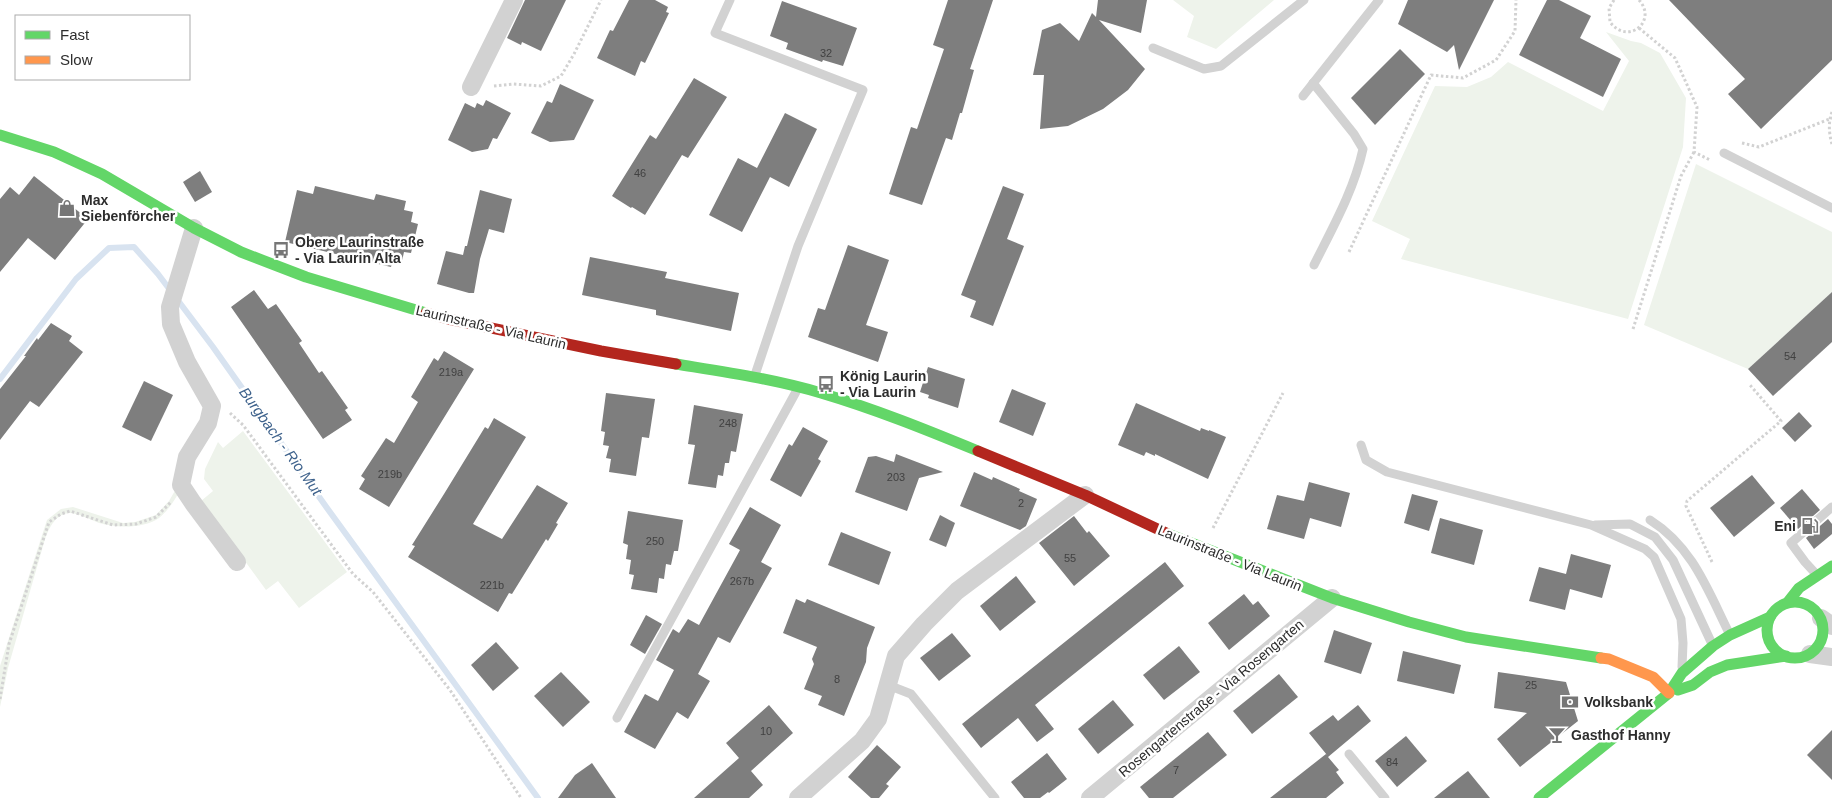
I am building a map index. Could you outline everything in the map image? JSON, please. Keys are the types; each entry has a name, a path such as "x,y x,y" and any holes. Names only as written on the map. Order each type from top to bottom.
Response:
{"street":[{"path":"470,87 514,0"},
{"name":"Laurinstraße - Via Laurin","path":"0,135 54,152 102,174 194,228 273,266 448,319 601,351 755,377 799,387 904,421 1085,495 1203,548 1332,598 1409,622 1466,637 1610,660 1653,677 1670,693"},
{"path":"194,228 170,307 171,324 187,362 212,406 208,422 187,458 182,485 193,503 237,562"},
{"path":"798,798 862,741 878,719 896,656 957,591 1085,495"},
{"path":"1788,602 1799,588 1832,566"},
{"path":"1810,654 1818,647 1822,638 1822,617 1812,593 1819,576"},
{"name":"Rosengartenstraße - Via Rosengarten","path":"1090,798 1332,598"},
{"path":"1822,617 1801,602 1788,602 1777,607 1770,617 1766,633 1768,640 1779,653 1786,656 1794,658 1810,654 1832,657"},
{"path":"1670,693 1682,673 1713,646 1730,635 1770,617"},
{"path":"1539,798 1670,693 1693,685 1710,672 1727,666 1786,656"}],"lane":[{"path":"730,0 715,33 863,90 798,246 755,377"},
{"path":"1153,48 1204,69 1221,66 1304,0"},
{"path":"1303,96 1379,0"},
{"path":"1313,83 1354,134 1363,149 1352,187 1314,264"},
{"path":"1724,153 1832,208"},
{"path":"617,718 799,387"},
{"path":"1361,445 1366,460 1387,472 1591,525 1645,549 1654,557 1681,619 1683,643 1682,673"},
{"path":"1819,576 1805,562 1791,543 1832,507"},
{"path":"1650,520 1678,542 1691,559 1730,635"},
{"path":"1591,525 1630,524 1655,538 1673,560 1713,646"},
{"path":"888,685 910,694 995,798"},
{"path":"1349,754 1385,798"}],"path":[{"path":"470,87 513,84 541,86 562,76 601,0"},
{"path":"1349,252 1431,75 1462,78 1496,60 1515,31 1516,0"},
{"path":"1614,0 1609,8 1610,22 1620,31 1627,32 1634,31 1644,22 1646,15 1641,0"},
{"path":"1832,112 1830,137 1832,144"},
{"path":"1734,142 1759,147 1831,119"},
{"path":"1633,329 1681,176 1694,152"},
{"path":"1715,568 1686,506 1687,501 1781,421 1750,385"},
{"path":"1203,548 1284,393"},
{"path":"212,406 223,406 243,425 353,574 373,592 450,690 521,798"},
{"path":"0,699 9,644 49,522 61,514 70,512 114,525 136,524 156,517 171,502 182,485"}],"shaded area":[{"path":"1173,0 1274,0 1216,49 1187,37 1194,16"},
{"path":"1606,32 1641,43 1660,53 1686,98 1683,147 1628,319 1401,259 1410,239 1372,221 1435,86 1467,87 1491,77 1508,62 1603,111 1629,61"},
{"path":"1696,164 1832,232 1832,292 1748,369 1644,325"},
{"path":"243,431 347,572 299,608 278,581 266,590 201,501 213,491 204,479 205,469 218,442 223,448"},
{"path":"176,489 180,491 159,518 153,522 138,526 114,526 70,513 57,518 45,539 8,668 0,707 0,666 47,520 61,509 73,507 123,523 135,522 156,515 169,501"}],"building":[{"path":"525,0 566,0 541,51 522,42 521,45 507,38"},
{"path":"629,0 655,0 668,7 666,12 669,13 645,63 641,61 635,76 597,58 610,30 613,31"},
{"path":"948,0 993,0 970,69 974,70 962,113 960,113 952,140 946,138 922,205 889,194 911,127 917,129 944,49 933,45"},
{"path":"1098,0 1147,0 1141,33 1099,20 1145,69 1128,90 1103,109 1068,126 1040,129 1044,75 1033,75 1042,30 1060,23 1079,41 1092,13 1096,17"},
{"path":"1408,0 1494,0 1459,70 1454,45 1447,52 1398,24"},
{"path":"1547,0 1559,0 1591,16 1580,38 1621,59 1603,97 1519,55"},
{"path":"1669,0 1832,0 1832,60 1761,129 1728,94 1745,79"},
{"path":"782,1 857,28 843,66 823,60 822,62 786,49 788,43 770,36"},
{"path":"1400,49 1425,74 1375,125 1351,98"},
{"path":"694,78 727,97 688,158 682,155 645,215 612,196 650,135 656,139"},
{"path":"560,84 594,100 574,140 550,142 531,133 547,101 552,103"},
{"path":"486,100 511,113 497,139 493,138 488,149 472,152 448,140 465,103 475,108 477,103 483,106"},
{"path":"785,113 817,129 789,187 770,177 742,232 709,215 738,158 757,168"},
{"path":"200,171 212,192 195,202 183,182"},
{"path":"34,176 88,219 55,260 28,238 0,272 0,199 10,187 19,195"},
{"path":"315,186 374,200 376,194 406,201 404,210 413,212 411,222 418,224 411,253 404,252 402,261 393,259 391,267 285,242 297,190 313,194"},
{"path":"1003,186 1024,194 1007,239 1024,246 993,326 970,317 976,301 961,295"},
{"path":"480,190 512,199 504,233 489,229 480,259 474,293 469,293 437,284 446,251 463,255 465,246 467,246"},
{"path":"848,245 889,260 866,325 888,332 878,362 808,337 818,308 825,310"},
{"path":"590,257 667,272 665,278 739,293 731,331 656,315 656,310 582,295"},
{"path":"254,290 268,309 276,304 302,341 299,343 319,373 322,371 348,408 345,410 352,420 323,439 231,307"},
{"path":"1832,292 1832,342 1773,396 1748,369"},
{"path":"51,323 72,336 69,341 83,352 39,407 30,401 0,440 0,389 26,356 24,356 37,338 38,340"},
{"path":"444,351 474,369 389,507 359,489 365,479 361,476 386,438 394,443 418,402 411,397 434,358 438,361"},
{"path":"928,367 965,379 958,408 928,398 929,395 920,392"},
{"path":"144,381 173,395 151,441 122,427"},
{"path":"1012,389 1046,403 1033,436 999,422"},
{"path":"606,393 655,399 649,438 642,437 636,476 609,472 611,459 606,458 609,446 603,445 605,432 601,431"},
{"path":"1136,403 1200,431 1201,428 1226,437 1208,479 1155,454 1155,456 1146,452 1144,456 1118,445"},
{"path":"694,405 743,414 736,452 731,451 729,463 725,463 723,476 718,475 716,488 688,484 695,445 688,444"},
{"path":"1799,412 1812,426 1795,442 1782,428"},
{"path":"494,418 526,437 473,524 502,539 537,485 568,503 548,541 546,539 512,594 509,593 498,612 408,557 415,546 412,545 485,427 488,429"},
{"path":"803,427 828,441 818,459 821,461 801,497 770,480 789,444 792,446"},
{"path":"896,454 943,472 919,478 907,511 855,492 868,457 876,456 894,462"},
{"path":"974,472 992,480 993,477 1037,499 1026,526 1020,530 960,506"},
{"path":"1752,475 1775,503 1734,537 1710,508"},
{"path":"1309,482 1350,493 1341,527 1310,518 1304,539 1267,529 1277,495 1304,501"},
{"path":"1802,489 1820,510 1798,529 1780,508"},
{"path":"1412,494 1438,501 1429,531 1404,523"},
{"path":"750,507 781,525 761,562 772,568 730,643 718,637 698,674 710,681 688,719 677,712 655,749 624,732 645,694 658,701 674,670 656,660 673,629 679,633 688,619 699,625 740,550 729,544"},
{"path":"628,511 683,520 678,551 674,551 671,565 666,564 664,579 659,578 657,593 631,589 634,575 629,574 631,560 626,559 628,545 623,543"},
{"path":"940,515 955,523 946,547 929,540"},
{"path":"1074,516 1087,533 1089,531 1110,556 1074,586 1039,543"},
{"path":"1440,518 1483,530 1474,565 1431,553"},
{"path":"1828,519 1832,524 1832,534 1814,549 1806,538"},
{"path":"841,532 891,552 879,585 828,565"},
{"path":"1571,554 1611,565 1602,598 1570,589 1565,610 1529,601 1539,567 1566,574"},
{"path":"1165,562 1184,586 1035,705 1054,729 1037,742 1018,718 981,748 962,724"},
{"path":"1016,576 1036,602 1000,631 980,606"},
{"path":"1244,594 1253,605 1258,601 1270,616 1229,650 1208,623"},
{"path":"796,599 805,603 807,599 875,627 867,648 866,662 844,716 818,705 822,696 804,689 814,664 812,659 817,647 783,633"},
{"path":"646,615 662,624 645,654 630,645"},
{"path":"1334,630 1372,643 1361,674 1324,662"},
{"path":"952,633 971,656 939,681 920,658"},
{"path":"496,642 519,668 493,691 471,665"},
{"path":"1179,646 1200,672 1164,700 1143,675"},
{"path":"1403,651 1461,665 1454,694 1397,681"},
{"path":"561,672 590,702 563,727 534,696"},
{"path":"1498,672 1566,682 1578,721 1520,767 1497,739 1527,713 1494,708"},
{"path":"1279,674 1298,697 1252,734 1233,711"},
{"path":"1113,700 1134,725 1098,754 1078,729"},
{"path":"769,705 793,733 751,771 763,785 749,798 694,798 739,758 726,743"},
{"path":"1358,705 1371,721 1328,757 1339,770 1336,772 1344,783 1326,798 1270,798 1327,755 1309,733 1333,715 1338,721"},
{"path":"1832,730 1832,780 1807,755"},
{"path":"1208,732 1227,755 1173,798 1149,798 1140,787"},
{"path":"1406,736 1427,761 1397,787 1375,761"},
{"path":"877,745 901,767 886,784 889,786 879,798 871,798 848,777"},
{"path":"1047,753 1067,779 1040,798 1024,798 1011,782"},
{"path":"592,763 616,798 558,798 575,775"},
{"path":"1468,771 1490,798 1434,798 1459,778"}],"waterway":[{"name":"Burgbach - Rio Mut","path":"0,379 76,279 109,248 134,247 158,274 213,347 327,508 538,798"}],"traffic: fast":[{"path":"0,135 54,152 102,174 194,228 241,252 306,277 426,313"},
{"path":"676,364 767,380 821,393 881,413 978,451"},
{"path":"1166,533 1332,598 1409,622 1466,637 1601,658"},
{"path":"1788,602 1799,588 1832,566"},
{"path":"1790,602 1800,602 1815,610 1821,619 1823,630 1821,641 1815,650 1800,658 1790,658 1779,653 1772,646 1767,635 1767,625 1772,614 1779,607 1790,602"},
{"path":"1539,798 1669,693 1682,673 1713,646 1730,635 1770,617"},
{"path":"1678,690 1693,685 1710,672 1727,665 1786,656"}],"traffic: slow":[{"path":"1601,658 1609,659 1653,677 1669,693"}],"traffic: jam":[{"path":"426,313 601,351 676,364"},
{"path":"978,451 1085,495 1166,533"}],"place":[{"name":"Max Siebenförcher","path":"67,208"},
{"name":"Obere Laurinstraße - Via Laurin Alta","path":"281,250"},
{"name":"König Laurin - Via Laurin","path":"826,384"},
{"name":"Eni","path":"1810,526"},
{"name":"Volksbank","path":"1570,702"},
{"name":"Gasthof Hanny","path":"1557,735"}]}
